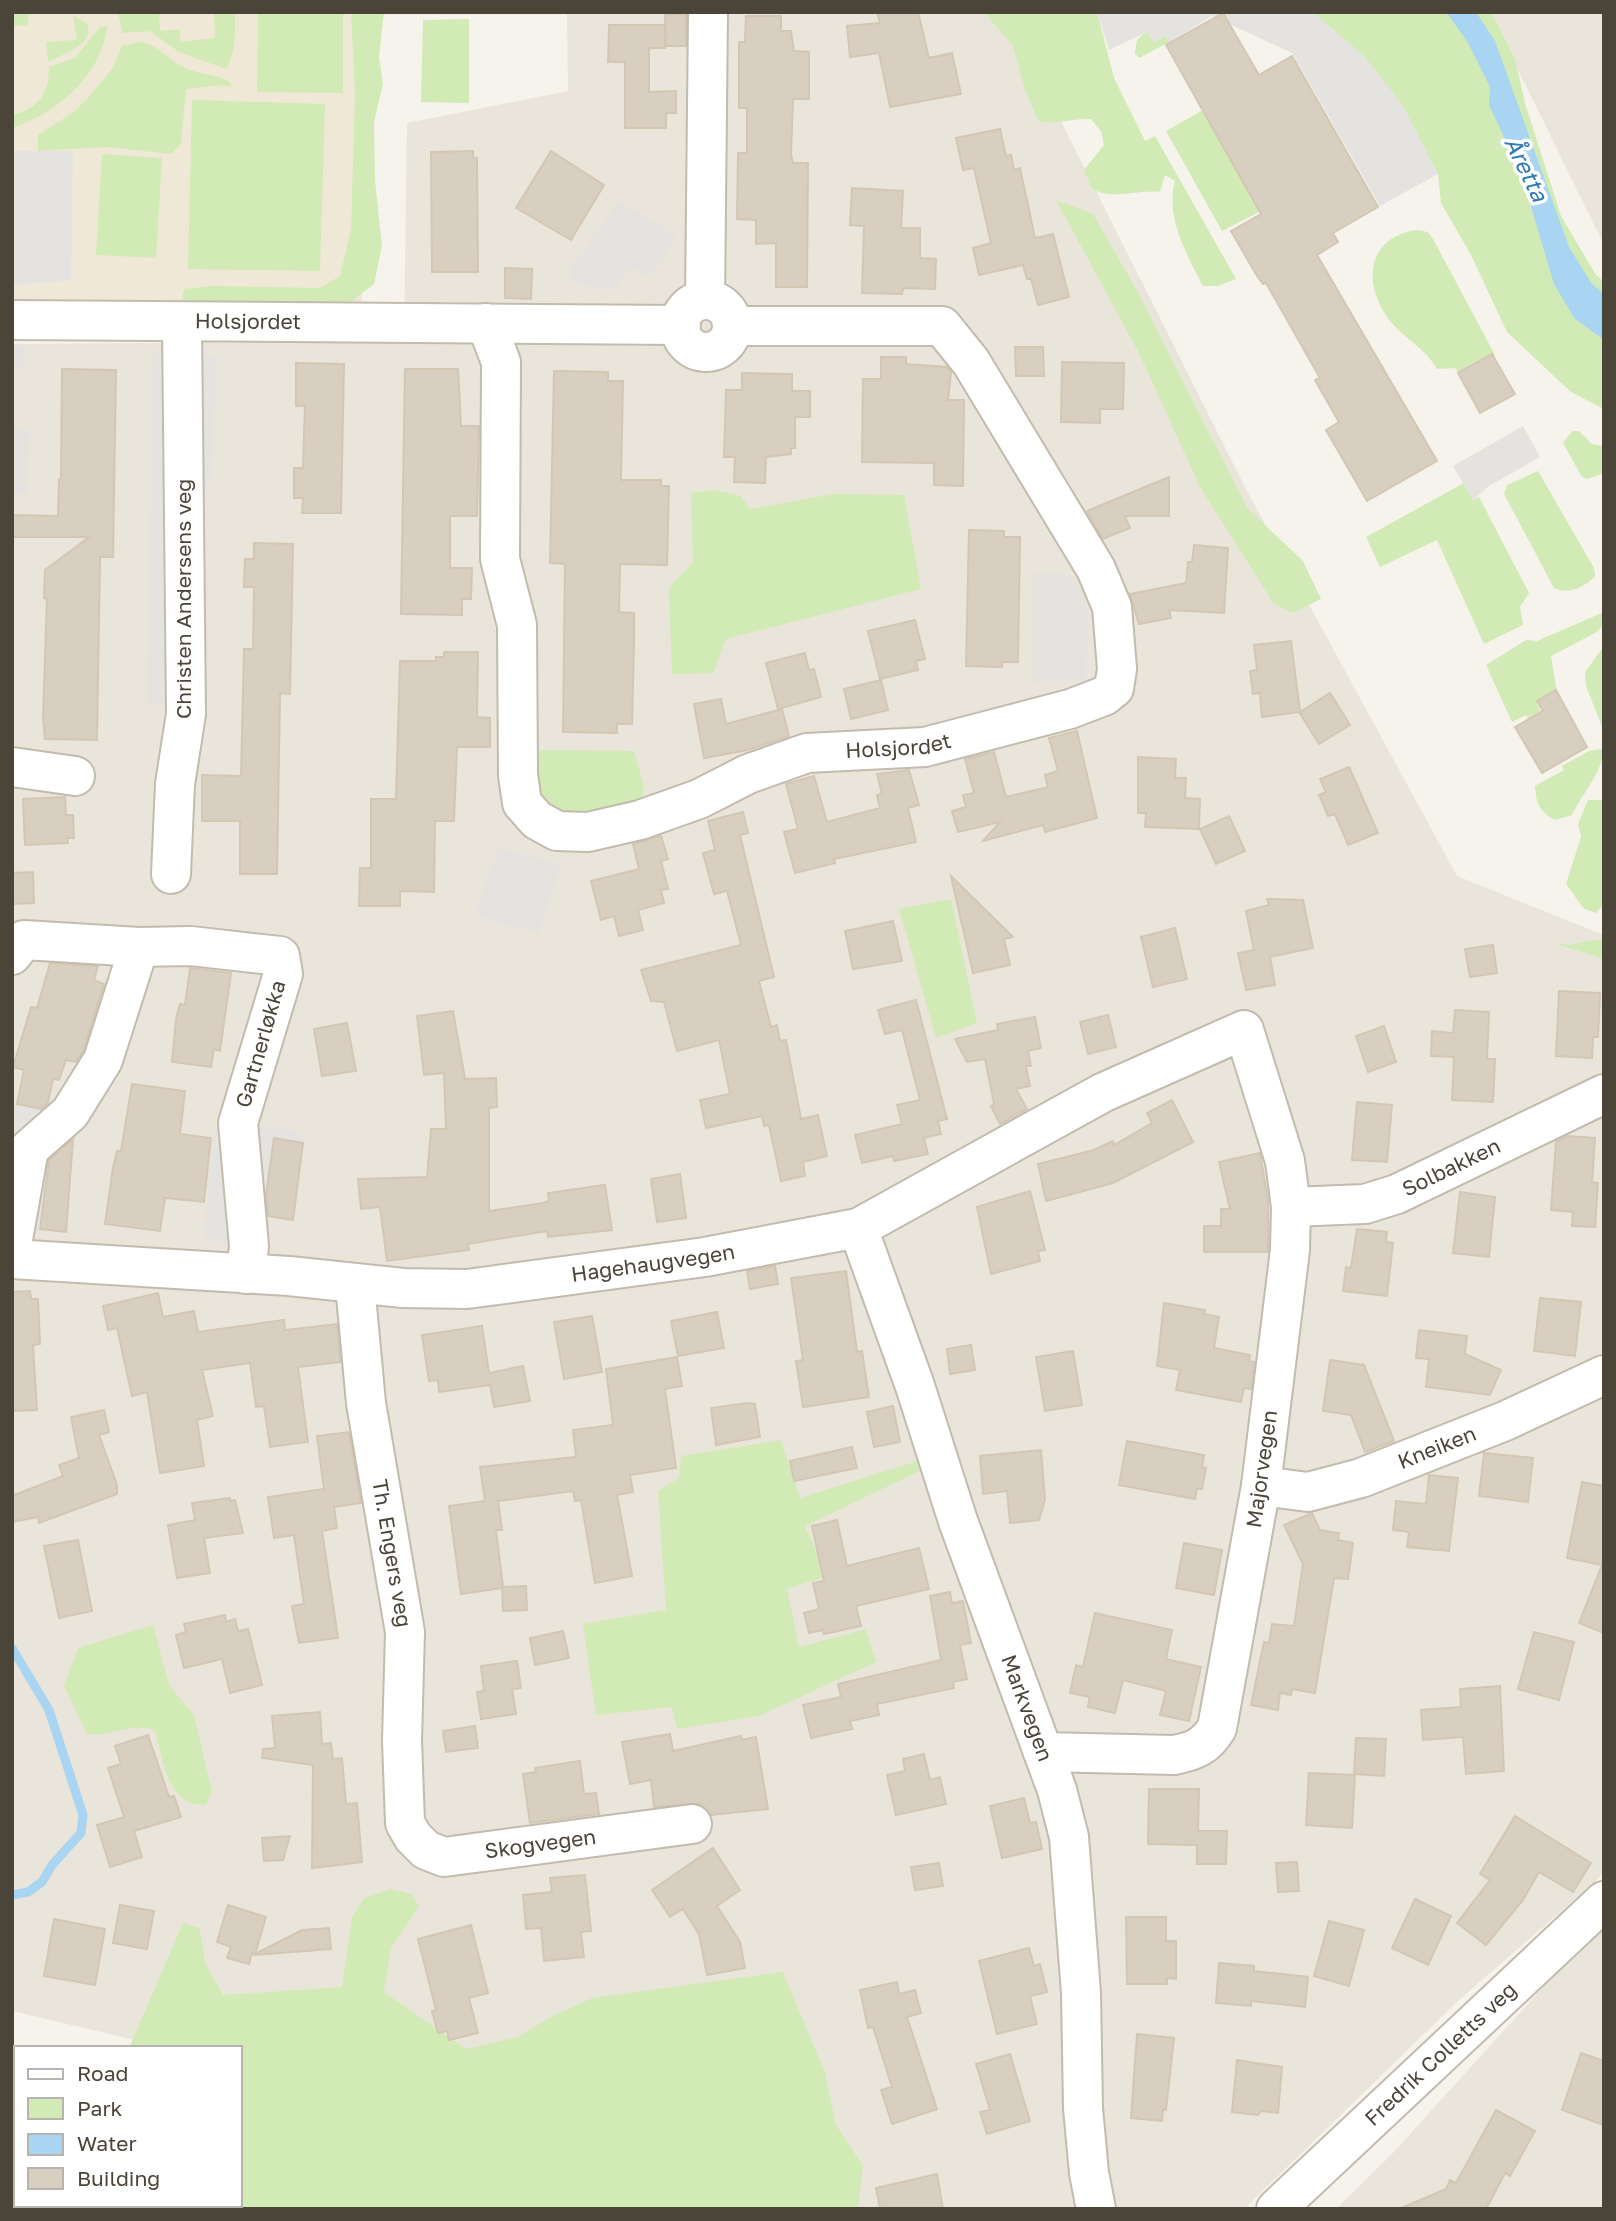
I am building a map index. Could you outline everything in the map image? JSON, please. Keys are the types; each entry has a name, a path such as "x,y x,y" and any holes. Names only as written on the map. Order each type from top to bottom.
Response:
{"street":[{"path":"706,317 708,12"},
{"name":"Holsjordet","path":"12,320 182,323 486,323 527,324 706,317 942,326 971,362 1096,569 1112,607 1116,650 1114,688 1089,703 1070,709 925,747 807,753 748,774 699,799 640,820 587,832 556,831 537,820 522,803 518,775 517,625 500,547 501,362 486,323"},
{"name":"Christen Andersens veg","path":"171,874 175,784 186,714 182,323"},
{"path":"501,362 527,324"},
{"path":"12,766 75,776"},
{"name":"Gartnerløkka","path":"12,955 24,940 139,947 191,946 280,956 283,974 276,1002 238,1123 249,1247 246,1273"},
{"path":"12,1245 20,1135 70,1113 103,1060 139,947"},
{"name":"Hagehaugvegen","path":"12,1259 246,1273 355,1285 467,1289 705,1257 858,1228 1102,1093 1244,1030"},
{"name":"Majorvegen","path":"1043,1752 1174,1755 1194,1751 1208,1742 1217,1728 1261,1486 1287,1275 1291,1207 1285,1161 1244,1030"},
{"name":"Solbakken","path":"1291,1207 1365,1204 1397,1195 1503,1146 1604,1094"},
{"name":"Markvegen","path":"858,1228 915,1386 958,1521 1043,1752 1069,1837 1081,1993 1083,2108 1089,2174 1096,2209"},
{"name":"Th. Engers veg","path":"355,1285 366,1403 405,1632 402,1740 405,1823"},
{"name":"Kneiken","path":"1261,1486 1308,1492 1361,1478 1505,1421 1604,1375"},
{"name":"Skogvegen","path":"405,1823 413,1837 426,1850 444,1857 692,1824"},
{"name":"Fredrik Colletts veg","path":"1276,2209 1604,1901"}],"shaded area":[{"path":"12,12 360,12 362,312 12,306"},
{"path":"567,12 1006,12 1247,491 1457,876 1604,935 1604,1870 1596,1881 1459,2000 1244,2209 821,2209 320,2017 161,2046 12,2011 12,344 404,341 407,123 568,91"},
{"path":"1097,12 1312,12 1366,58 1403,106 1438,174 1380,206 1292,53 1212,16 1169,42 1166,36 1154,43 1147,32 1109,50"},
{"path":"1486,12 1604,12 1604,245 1503,39"},
{"path":"12,151 73,151 71,280 12,285"},
{"path":"619,201 676,236 651,279 631,266 615,289 578,284 568,273"},
{"path":"12,346 25,346 24,369 12,368"},
{"path":"153,350 217,357 211,478 198,518 196,703 147,703"},
{"path":"1523,426 1540,457 1489,486 1473,500 1453,466"},
{"path":"12,430 29,430 27,494 12,494"},
{"path":"1033,573 1063,573 1081,590 1089,616 1085,681 1055,678 1033,684"},
{"path":"499,848 561,864 538,934 474,915"},
{"path":"12,1104 80,1117 69,1189 44,1187 40,1229 33,1236 12,1234"},
{"path":"220,1121 289,1129 297,1132 304,1141 301,1172 271,1168 263,1219 234,1242 203,1237 213,1138"},
{"path":"1604,1920 1604,2209 1336,2209 1391,2155"}],"green space":[{"path":"12,12 29,12 27,25 12,26"},
{"path":"118,12 159,12 160,31 179,29 181,42 215,38 214,12 235,12 232,56 226,69 179,52 150,31 122,33"},
{"path":"258,12 343,12 343,93 257,92"},
{"path":"351,12 384,12 379,57 383,84 374,122 375,180 382,246 374,284 351,302 181,306 184,289 213,286 320,288 340,276 351,230 355,95"},
{"path":"984,12 1097,12 1114,78 1145,141 1155,136 1236,279 1218,286 1203,286 1184,248 1175,221 1175,181 1165,175 1160,192 1109,194 1092,189 1084,170 1104,145 1101,131 1091,119 1038,121 1024,87 1013,46"},
{"path":"1312,12 1491,12 1515,59 1525,103 1561,216 1596,275 1604,282 1604,409 1571,392 1507,332 1471,255 1441,203 1438,174 1366,58"},
{"path":"73,15 87,24 86,38 82,44 48,62 46,42 77,40"},
{"path":"469,19 469,103 421,102 423,20"},
{"path":"107,26 96,61 74,90 45,113 12,128 12,115 36,104 41,98 47,85 49,67 75,58 99,28"},
{"path":"1147,31 1166,36 1169,42 1139,58 1135,53 1137,40"},
{"path":"140,42 152,46 189,70 225,80 231,83 231,87 222,85 186,89 181,144 171,154 107,147 38,151 38,135 74,112 87,99 112,69 122,46"},
{"path":"192,100 325,104 320,271 188,269"},
{"path":"1203,110 1261,211 1222,231 1166,131"},
{"path":"102,154 162,158 156,258 96,255"},
{"path":"1056,200 1093,214 1140,296 1247,508 1303,561 1321,599 1293,613 1274,604 1200,487 1140,355"},
{"path":"1416,230 1428,232 1433,239 1495,355 1459,373 1455,368 1437,369 1427,355 1391,322 1376,294 1373,279 1378,253 1386,243 1399,235"},
{"path":"1572,431 1579,431 1592,444 1604,446 1604,473 1587,479 1582,477 1563,443"},
{"path":"1538,471 1594,568 1595,576 1576,589 1565,591 1554,588 1504,494 1507,485"},
{"path":"1464,483 1473,500 1479,497 1529,593 1520,607 1523,625 1484,644 1437,540 1380,567 1366,537"},
{"path":"714,490 741,496 750,509 834,494 904,495 921,589 726,639 713,673 672,674 669,588 693,562 691,493"},
{"path":"1604,612 1604,624 1597,632 1551,656 1557,693 1537,704 1543,715 1530,722 1526,715 1512,722 1486,665 1526,640 1537,641"},
{"path":"1604,646 1604,732 1586,686 1585,672"},
{"path":"1604,745 1597,773 1572,815 1555,820 1546,814 1536,798 1535,786 1564,770 1562,766 1589,751 1602,749"},
{"path":"528,750 634,751 643,783 643,799 602,812 572,814 559,811 548,804 539,792"},
{"path":"1588,800 1604,800 1604,904 1596,913 1584,909 1566,884 1581,837 1578,824"},
{"path":"951,899 977,1023 936,1038 899,909"},
{"path":"1604,940 1604,959 1553,943 1570,945"},
{"path":"781,1440 800,1498 927,1458 930,1466 805,1526 827,1576 787,1589 799,1647 866,1629 876,1662 759,1716 677,1729 672,1707 596,1715 583,1624 666,1610 658,1491 679,1478 681,1456"},
{"path":"153,1625 169,1685 194,1715 212,1792 206,1805 182,1798 175,1789 165,1768 155,1731 130,1728 87,1734 64,1686 78,1648"},
{"path":"391,1889 411,1894 419,1906 391,1948 384,1992 466,2049 518,2037 551,2017 592,1998 783,1972 825,2073 836,2125 863,2166 858,2209 14,2209 12,2063 14,2060 14,2207 242,2207 242,2046 130,2046 183,1923 199,1928 206,1965 223,1995 342,1987 352,1917 364,1898"}],"water":[{"name":"Åretta","path":"1446,12 1476,12 1495,41 1569,247 1592,284 1604,294 1604,340 1574,318 1554,284 1521,173 1489,105 1490,87 1467,41"}],"building":[{"path":"877,12 918,12 929,58 952,53 961,94 890,107 879,53 850,57 847,26 880,23"},
{"path":"1223,13 1259,75 1292,56 1378,207 1333,233 1338,242 1317,255 1437,461 1367,501 1326,430 1339,422 1315,380 1320,378 1266,283 1263,284 1257,276 1231,231 1261,214 1166,45"},
{"path":"665,14 686,14 686,46 666,46"},
{"path":"746,16 781,16 781,31 791,31 794,51 809,52 809,99 793,99 791,154 793,163 808,163 807,287 776,287 776,243 756,244 756,220 737,219 738,153 747,153 747,108 739,108 739,42 745,42"},
{"path":"609,25 665,25 665,48 649,48 649,92 676,91 676,113 666,113 666,128 625,128 625,62 608,62"},
{"path":"1000,129 1006,156 1011,155 1014,170 1020,168 1035,238 1053,234 1069,297 1038,305 1031,279 1027,279 1023,265 979,275 973,248 991,243 974,168 963,170 956,138"},
{"path":"473,151 473,158 477,158 478,272 432,272 431,152"},
{"path":"551,151 604,185 571,240 516,208"},
{"path":"852,188 903,191 901,228 920,228 920,258 936,259 935,289 903,288 902,294 862,293 864,226 850,225"},
{"path":"505,268 532,269 531,299 505,298"},
{"path":"1015,347 1043,347 1044,376 1016,376"},
{"path":"1492,354 1515,394 1480,413 1458,373"},
{"path":"881,357 906,357 906,364 947,367 951,372 948,400 964,400 963,486 934,485 934,463 862,462 863,379 881,379"},
{"path":"1062,362 1124,363 1123,409 1100,409 1100,423 1061,422"},
{"path":"296,363 344,364 341,513 302,513 303,498 294,498 294,468 303,468 305,406 296,406"},
{"path":"62,369 116,370 113,557 100,557 97,740 45,739 43,718 47,599 44,598 45,570 89,537 12,537 12,515 58,516"},
{"path":"405,369 458,369 461,426 479,426 477,516 450,516 450,568 472,568 471,599 462,599 462,615 401,614"},
{"path":"554,371 608,372 608,381 623,381 621,480 661,480 661,486 669,486 667,565 620,564 619,612 634,613 634,644 632,724 617,724 617,733 563,732 565,564 550,563"},
{"path":"742,373 792,374 792,391 810,391 810,417 795,417 795,448 791,448 791,454 766,457 765,483 734,482 735,457 724,457 726,390 742,390"},
{"path":"1169,477 1169,516 1125,516 1130,528 1103,539 1087,511"},
{"path":"969,530 1004,531 1004,537 1020,537 1018,662 1002,662 1002,667 966,666"},
{"path":"254,543 293,544 290,694 280,693 277,874 240,874 240,821 202,821 202,775 241,776 244,649 253,649 254,587 244,587 245,559 254,559"},
{"path":"1194,545 1228,548 1224,613 1169,610 1171,618 1139,624 1130,594 1186,583 1188,562 1192,562"},
{"path":"915,620 925,659 916,661 918,670 880,679 868,631"},
{"path":"1291,641 1300,712 1330,693 1350,725 1319,744 1299,712 1262,717 1260,693 1253,694 1250,671 1257,670 1254,645"},
{"path":"444,652 478,652 477,717 490,718 490,747 457,747 454,821 435,821 434,892 400,891 400,906 359,906 360,868 371,868 371,799 396,799 400,661 436,661 436,657 444,657"},
{"path":"805,653 809,670 814,669 821,697 778,709 766,663"},
{"path":"881,680 888,710 851,719 844,689"},
{"path":"1556,690 1587,747 1542,773 1515,727 1543,711 1537,701"},
{"path":"721,699 726,724 782,709 789,736 748,750 704,758 694,704"},
{"path":"1077,731 1097,818 1045,832 1043,825 983,841 1000,822 958,832 952,811 966,807 963,795 974,793 965,759 994,752 1006,797 1048,787 1045,775 1058,771 1049,738"},
{"path":"1138,757 1176,759 1175,778 1186,778 1185,798 1200,799 1199,829 1145,827 1146,813 1138,813"},
{"path":"1349,767 1378,833 1348,845 1335,814 1328,816 1319,795 1326,792 1320,779"},
{"path":"909,770 919,805 908,808 916,842 834,859 835,863 795,873 784,832 798,829 786,784 814,776 827,822 880,808 877,795 882,794 877,774"},
{"path":"65,797 66,815 73,815 74,838 67,838 68,843 25,845 23,799"},
{"path":"743,812 748,833 740,835 774,977 759,981 771,1027 777,1025 780,1041 786,1040 801,1119 818,1115 827,1156 803,1162 805,1176 781,1181 769,1125 764,1126 762,1116 706,1128 700,1100 730,1094 719,1040 677,1051 664,1002 651,1001 641,970 741,945 727,891 714,894 703,853 715,850 708,821"},
{"path":"1229,816 1245,851 1216,864 1200,829"},
{"path":"661,836 668,859 661,861 668,889 661,890 664,903 638,910 643,930 619,936 614,916 601,920 591,881 639,869 633,844"},
{"path":"33,872 34,903 12,904 12,873"},
{"path":"951,876 1013,937 1004,939 1010,965 973,973"},
{"path":"1267,899 1303,900 1313,948 1270,957 1275,985 1246,990 1238,953 1254,950 1246,911 1269,905"},
{"path":"893,921 902,961 853,969 845,931"},
{"path":"1175,928 1187,979 1153,987 1141,937"},
{"path":"1493,945 1497,973 1470,977 1465,949"},
{"path":"50,963 98,966 94,980 104,984 83,1051 76,1062 66,1060 59,1080 53,1079 48,1103 41,1109 17,1104 24,1070 13,1067 31,1007 37,1008"},
{"path":"190,968 231,973 220,1051 214,1049 211,1067 172,1062 176,1019 180,1004 185,1005"},
{"path":"1559,991 1600,993 1598,1037 1593,1037 1592,1058 1556,1056"},
{"path":"916,1000 947,1119 938,1121 941,1134 924,1138 928,1154 894,1161 893,1156 862,1163 855,1135 902,1124 897,1105 920,1100 902,1030 885,1034 878,1010"},
{"path":"1455,1010 1489,1012 1487,1059 1495,1059 1493,1102 1452,1100 1454,1057 1431,1056 1432,1031 1453,1033"},
{"path":"453,1011 465,1079 496,1078 497,1107 489,1108 489,1211 543,1203 549,1201 548,1193 605,1185 612,1230 548,1237 547,1231 468,1244 469,1250 387,1261 380,1207 361,1209 358,1179 427,1177 431,1129 446,1129 444,1073 424,1075 417,1016"},
{"path":"1108,1015 1116,1047 1088,1054 1080,1022"},
{"path":"1035,1017 1041,1048 1028,1051 1031,1066 1026,1066 1030,1086 1016,1089 1027,1109 1000,1124 991,1106 994,1104 985,1059 967,1062 955,1039 998,1030 997,1024"},
{"path":"347,1023 356,1071 322,1076 314,1029"},
{"path":"1384,1026 1396,1062 1368,1072 1356,1036"},
{"path":"132,1084 185,1091 180,1134 211,1138 204,1202 165,1198 160,1231 105,1224 113,1168 117,1151 121,1151"},
{"path":"1172,1100 1193,1142 1113,1183 1046,1201 1038,1164 1094,1150 1113,1141 1114,1145 1152,1123 1147,1113"},
{"path":"1357,1102 1392,1105 1387,1162 1352,1160"},
{"path":"1568,1136 1595,1138 1592,1182 1598,1183 1595,1227 1572,1226 1573,1212 1551,1210 1556,1142"},
{"path":"274,1138 303,1143 293,1220 268,1216 266,1195"},
{"path":"73,1139 66,1232 40,1229 49,1160"},
{"path":"1260,1153 1268,1201 1268,1252 1204,1252 1204,1226 1221,1226 1221,1209 1230,1209 1219,1162"},
{"path":"680,1174 686,1218 657,1222 651,1179"},
{"path":"1030,1191 1045,1250 1038,1251 1040,1261 991,1274 977,1207"},
{"path":"1460,1192 1495,1197 1489,1257 1453,1253"},
{"path":"1357,1229 1387,1232 1386,1242 1393,1243 1387,1296 1343,1291 1346,1267 1351,1268"},
{"path":"775,1266 778,1284 750,1289 747,1271"},
{"path":"846,1271 857,1352 862,1351 869,1397 803,1407 796,1361 803,1360 791,1278"},
{"path":"30,1291 31,1299 38,1299 40,1344 33,1345 37,1410 12,1411 12,1292"},
{"path":"158,1293 163,1317 194,1311 198,1332 284,1320 285,1330 337,1324 340,1362 298,1367 308,1442 270,1447 264,1406 256,1407 250,1363 202,1370 213,1416 197,1420 204,1466 160,1473 147,1392 132,1396 117,1328 108,1330 103,1306"},
{"path":"1540,1298 1581,1302 1575,1356 1534,1351"},
{"path":"1164,1303 1205,1310 1204,1314 1219,1317 1214,1348 1250,1355 1249,1361 1254,1362 1251,1389 1244,1388 1241,1402 1176,1390 1180,1370 1157,1366"},
{"path":"717,1312 724,1348 678,1356 671,1321"},
{"path":"592,1316 602,1372 564,1379 554,1322"},
{"path":"482,1326 489,1373 523,1366 530,1401 494,1407 490,1385 439,1392 438,1380 429,1381 422,1335"},
{"path":"1419,1330 1467,1336 1465,1354 1501,1370 1490,1395 1426,1387 1429,1359 1416,1358"},
{"path":"971,1345 975,1370 950,1374 947,1349"},
{"path":"1073,1351 1082,1405 1045,1411 1036,1357"},
{"path":"677,1357 682,1386 665,1389 676,1468 630,1475 633,1492 617,1495 632,1576 595,1583 581,1500 575,1501 573,1491 498,1501 502,1530 496,1530 503,1587 526,1586 527,1610 503,1611 502,1588 461,1594 449,1506 485,1501 480,1467 576,1457 573,1430 613,1425 606,1369"},
{"path":"1330,1360 1364,1365 1394,1441 1365,1452 1351,1415 1323,1411"},
{"path":"755,1404 760,1437 716,1445 711,1408"},
{"path":"893,1406 900,1442 874,1447 867,1412"},
{"path":"104,1410 109,1432 99,1435 117,1485 117,1494 39,1523 38,1517 12,1522 12,1496 63,1476 59,1465 79,1458 71,1417"},
{"path":"349,1432 361,1503 334,1507 337,1528 322,1531 338,1638 299,1643 292,1606 304,1604 294,1535 274,1538 268,1497 324,1489 317,1436"},
{"path":"1127,1441 1204,1455 1202,1467 1206,1468 1202,1489 1197,1489 1195,1499 1119,1485"},
{"path":"852,1447 857,1468 794,1481 790,1461"},
{"path":"1041,1450 1045,1500 1039,1520 1010,1523 1007,1491 983,1494 980,1456"},
{"path":"1484,1453 1533,1458 1528,1502 1479,1496"},
{"path":"1429,1475 1458,1478 1449,1551 1407,1547 1409,1532 1393,1530 1396,1501 1426,1504"},
{"path":"1582,1482 1604,1486 1604,1633 1579,1623 1602,1565 1567,1558"},
{"path":"230,1498 230,1501 235,1500 243,1533 204,1538 210,1573 177,1578 168,1525 195,1520 192,1503"},
{"path":"1312,1513 1320,1530 1339,1533 1338,1540 1353,1543 1348,1579 1334,1578 1315,1693 1292,1689 1291,1695 1280,1693 1278,1710 1251,1705 1264,1642 1269,1643 1272,1624 1294,1626 1303,1564 1284,1525"},
{"path":"837,1520 847,1566 919,1548 929,1589 856,1606 861,1626 824,1634 823,1630 809,1633 804,1613 819,1609 813,1583 824,1581 812,1526"},
{"path":"78,1540 92,1611 59,1618 44,1546"},
{"path":"1184,1543 1222,1550 1214,1595 1176,1588"},
{"path":"950,1592 952,1603 963,1601 971,1643 960,1645 967,1679 953,1682 954,1688 877,1704 879,1715 850,1721 852,1729 811,1738 803,1705 841,1697 838,1684 941,1660 930,1596"},
{"path":"1095,1613 1172,1630 1166,1659 1201,1667 1189,1721 1160,1715 1166,1691 1123,1680 1115,1713 1088,1707 1090,1697 1070,1693 1076,1665 1083,1667"},
{"path":"225,1615 226,1622 235,1619 238,1631 248,1629 262,1685 230,1693 222,1659 184,1668 176,1635 186,1632 184,1624"},
{"path":"563,1631 569,1658 535,1665 530,1638"},
{"path":"1534,1632 1574,1642 1559,1700 1518,1689"},
{"path":"517,1661 521,1688 512,1689 516,1714 481,1719 477,1692 484,1691 481,1666"},
{"path":"1500,1686 1504,1771 1466,1774 1463,1737 1423,1740 1421,1710 1461,1707 1460,1689"},
{"path":"320,1712 322,1744 331,1743 333,1759 342,1758 346,1804 357,1803 362,1862 312,1868 313,1765 262,1758 263,1749 275,1748 272,1716"},
{"path":"475,1726 478,1748 446,1752 443,1731"},
{"path":"670,1734 673,1751 741,1736 742,1740 756,1737 768,1809 711,1815 700,1804 654,1807 651,1780 630,1784 622,1742"},
{"path":"148,1735 169,1797 174,1796 181,1817 134,1831 142,1857 110,1867 97,1825 124,1817 108,1768 121,1764 115,1746"},
{"path":"1356,1738 1386,1739 1384,1776 1354,1774"},
{"path":"924,1754 930,1780 940,1777 946,1804 896,1815 887,1775 905,1771 903,1759"},
{"path":"580,1761 584,1794 596,1793 599,1814 530,1823 523,1774 536,1772 535,1768"},
{"path":"1309,1773 1355,1775 1352,1828 1306,1825"},
{"path":"1149,1789 1199,1789 1198,1831 1227,1831 1226,1864 1197,1864 1197,1845 1148,1844"},
{"path":"1024,1798 1030,1823 1036,1822 1042,1849 1002,1858 990,1806"},
{"path":"1515,1816 1591,1863 1573,1892 1539,1872 1523,1900 1486,1945 1457,1923 1490,1880 1480,1874"},
{"path":"290,1836 283,1860 264,1861 262,1838"},
{"path":"713,1848 740,1890 717,1906 740,1942 745,1968 707,1975 699,1934 683,1909 670,1917 652,1890"},
{"path":"1297,1862 1299,1891 1278,1892 1276,1863"},
{"path":"939,1863 943,1886 915,1890 911,1867"},
{"path":"585,1875 591,1931 581,1932 584,1957 544,1961 541,1928 526,1929 523,1895 552,1892 550,1878"},
{"path":"1415,1899 1451,1916 1428,1965 1392,1948"},
{"path":"120,1905 154,1911 147,1949 113,1943"},
{"path":"228,1905 266,1917 255,1954 302,1930 329,1928 331,1949 254,1955 252,1953 249,1964 227,1958 231,1947 217,1942"},
{"path":"1126,1917 1166,1917 1166,1941 1176,1941 1176,1979 1167,1978 1167,1984 1127,1984"},
{"path":"54,1919 105,1929 95,1985 44,1976"},
{"path":"1329,1921 1364,1930 1349,1986 1314,1976"},
{"path":"471,1925 488,1993 469,1998 478,2033 449,2040 447,2031 438,2033 432,2011 436,2010 418,1939"},
{"path":"1029,1948 1034,1966 1040,1964 1047,1992 1030,1996 1037,2024 997,2034 979,1961"},
{"path":"1219,1963 1254,1966 1254,1971 1308,1977 1305,2007 1251,2001 1251,2006 1216,2003"},
{"path":"897,1982 899,1994 915,1990 921,2013 907,2017 937,2109 892,2124 881,2090 892,2087 873,2027 868,2028 860,1990"},
{"path":"1137,2034 1174,2038 1166,2110 1163,2109 1162,2121 1131,2118"},
{"path":"1581,2053 1604,2061 1604,2125 1562,2110"},
{"path":"1010,2054 1030,2121 987,2134 980,2112 990,2110 976,2064"},
{"path":"1237,2060 1282,2067 1278,2113 1261,2111 1258,2115 1232,2112"},
{"path":"1496,2110 1535,2131 1510,2176 1505,2173 1486,2209 1399,2209 1446,2189 1450,2180 1456,2183"},
{"path":"937,2174 943,2209 880,2209 876,2188"}],"waterway":[{"path":"12,1648 49,1710 83,1815 81,1833 52,1865 42,1882 28,1892 12,1895"}]}
